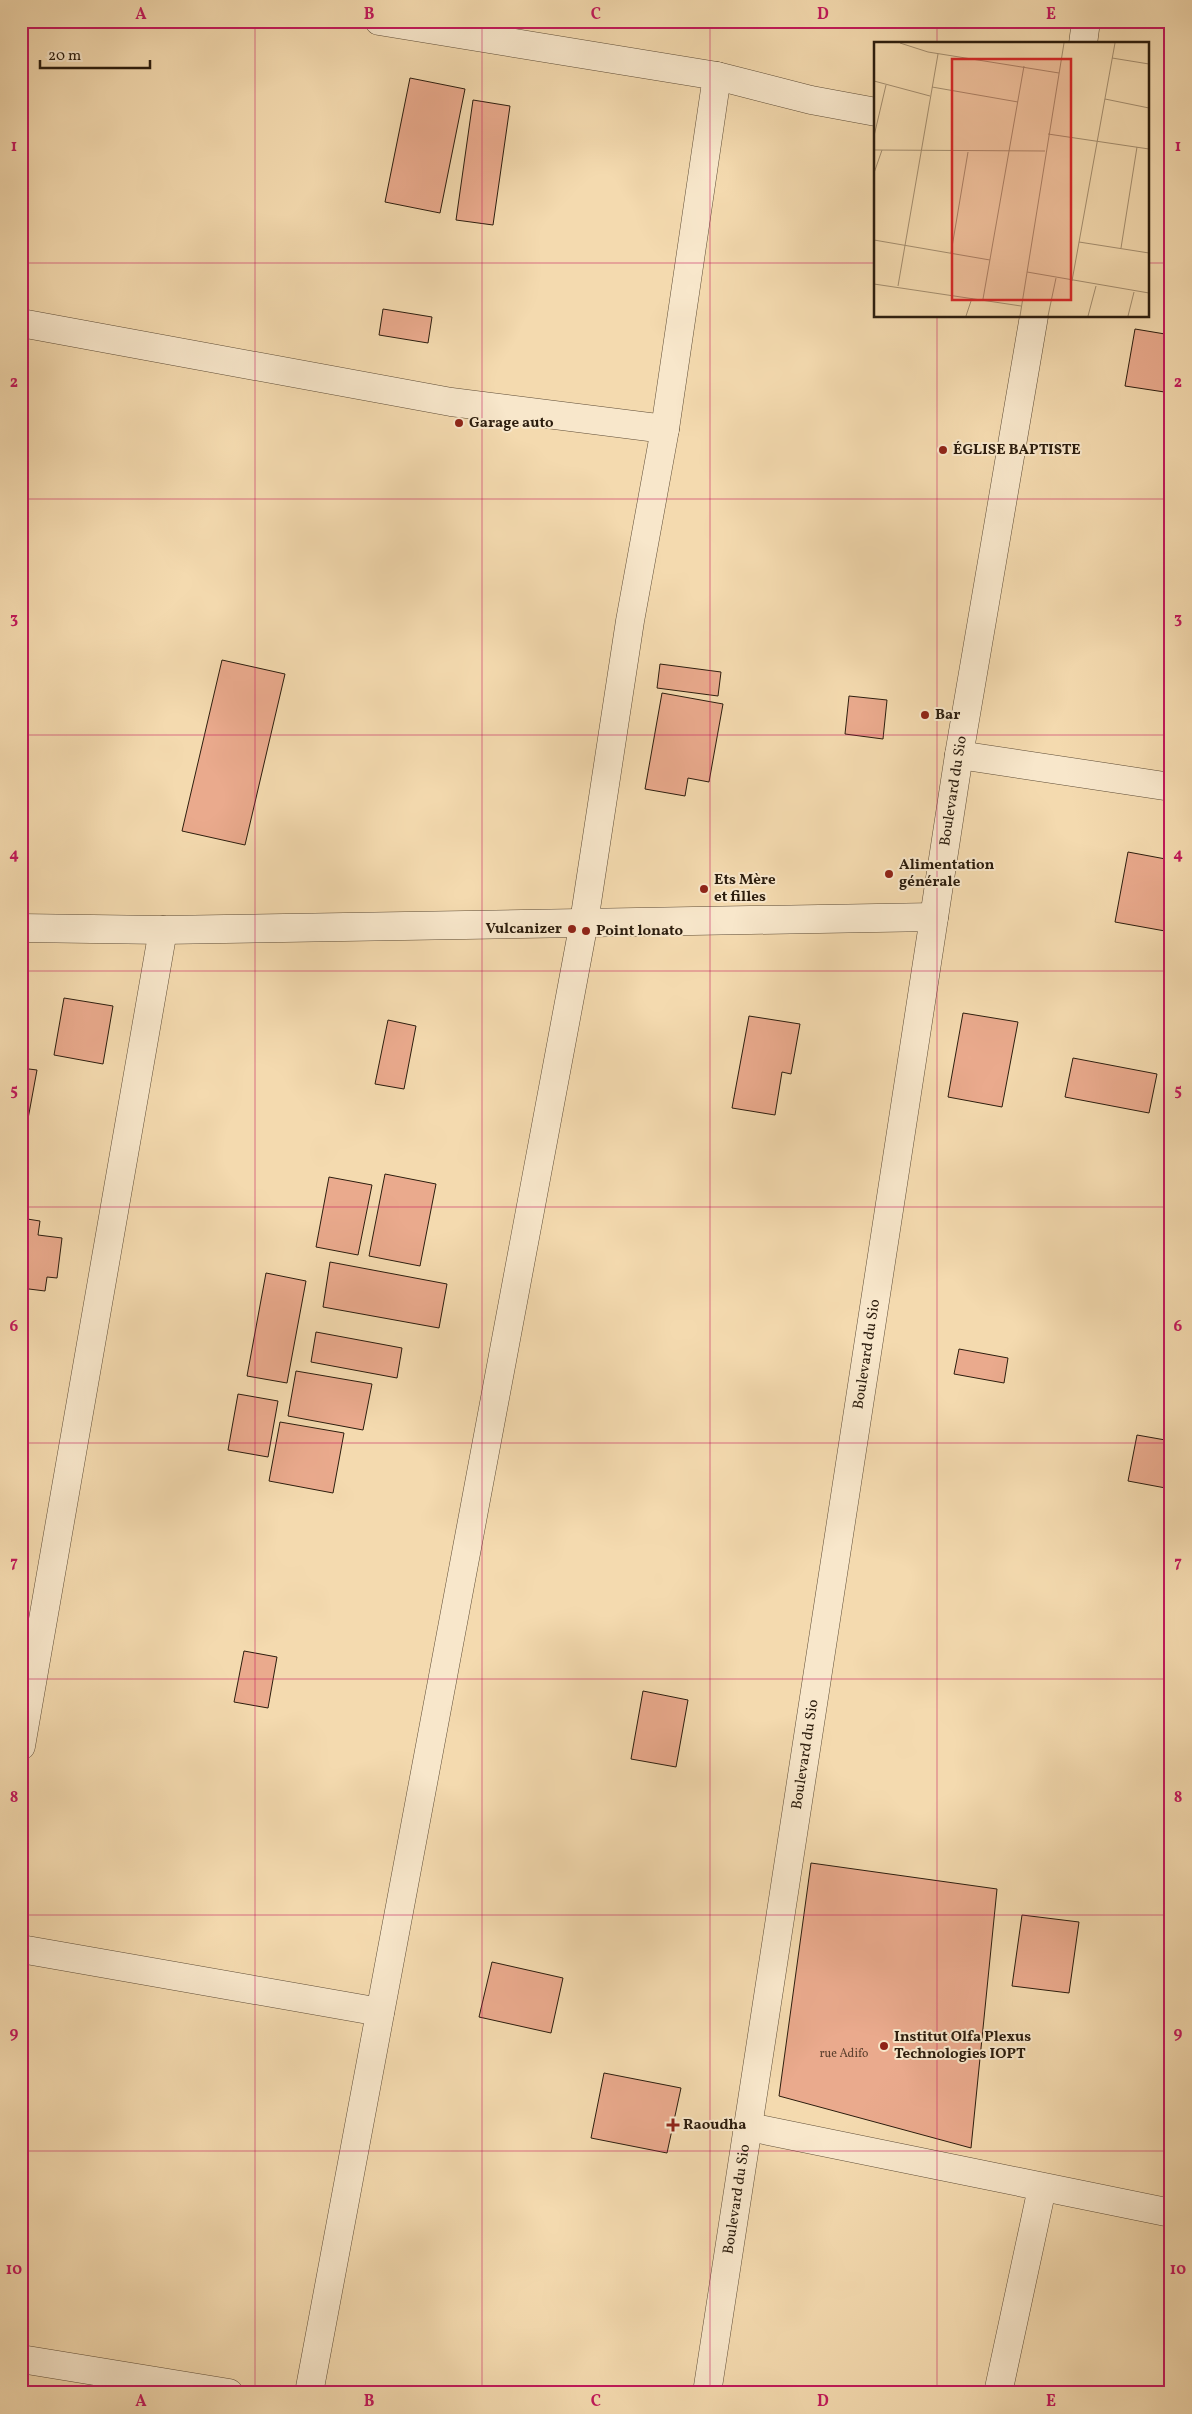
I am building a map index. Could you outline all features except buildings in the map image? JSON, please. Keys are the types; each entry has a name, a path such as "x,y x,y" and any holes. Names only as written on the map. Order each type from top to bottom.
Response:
{"street":[{"path":"378,21 717,76 811,100 874,112"},
{"path":"1083,42 1086,21"},
{"path":"309,2393 584,922 630,622 665,429 717,76"},
{"name":"Boulevard du Sio","path":"707,2393 959,755 1034,318"},
{"path":"21,323 451,402 665,429"},
{"path":"959,755 1171,787"},
{"path":"21,928 163,930 934,917"},
{"path":"21,1746 163,930"},
{"path":"21,1950 380,2012"},
{"path":"749,2126 1042,2188 1171,2213"},
{"path":"998,2393 1042,2188"},
{"path":"21,2359 214,2392"}],"place":[{"name":"Garage auto","path":"459,423"},
{"name":"ÉGLISE BAPTISTE","path":"943,450"},
{"name":"Bar","path":"925,715"},
{"name":"Alimentation générale","path":"889,874"},
{"name":"Ets Mère et filles","path":"704,889"},
{"name":"Vulcanizer","path":"572,929"},
{"name":"Point lonato","path":"586,931"},
{"name":"Institut Olfa Plexus Technologies IOPT","path":"884,2046"},
{"name":"Raoudha","path":"673,2125"}]}
